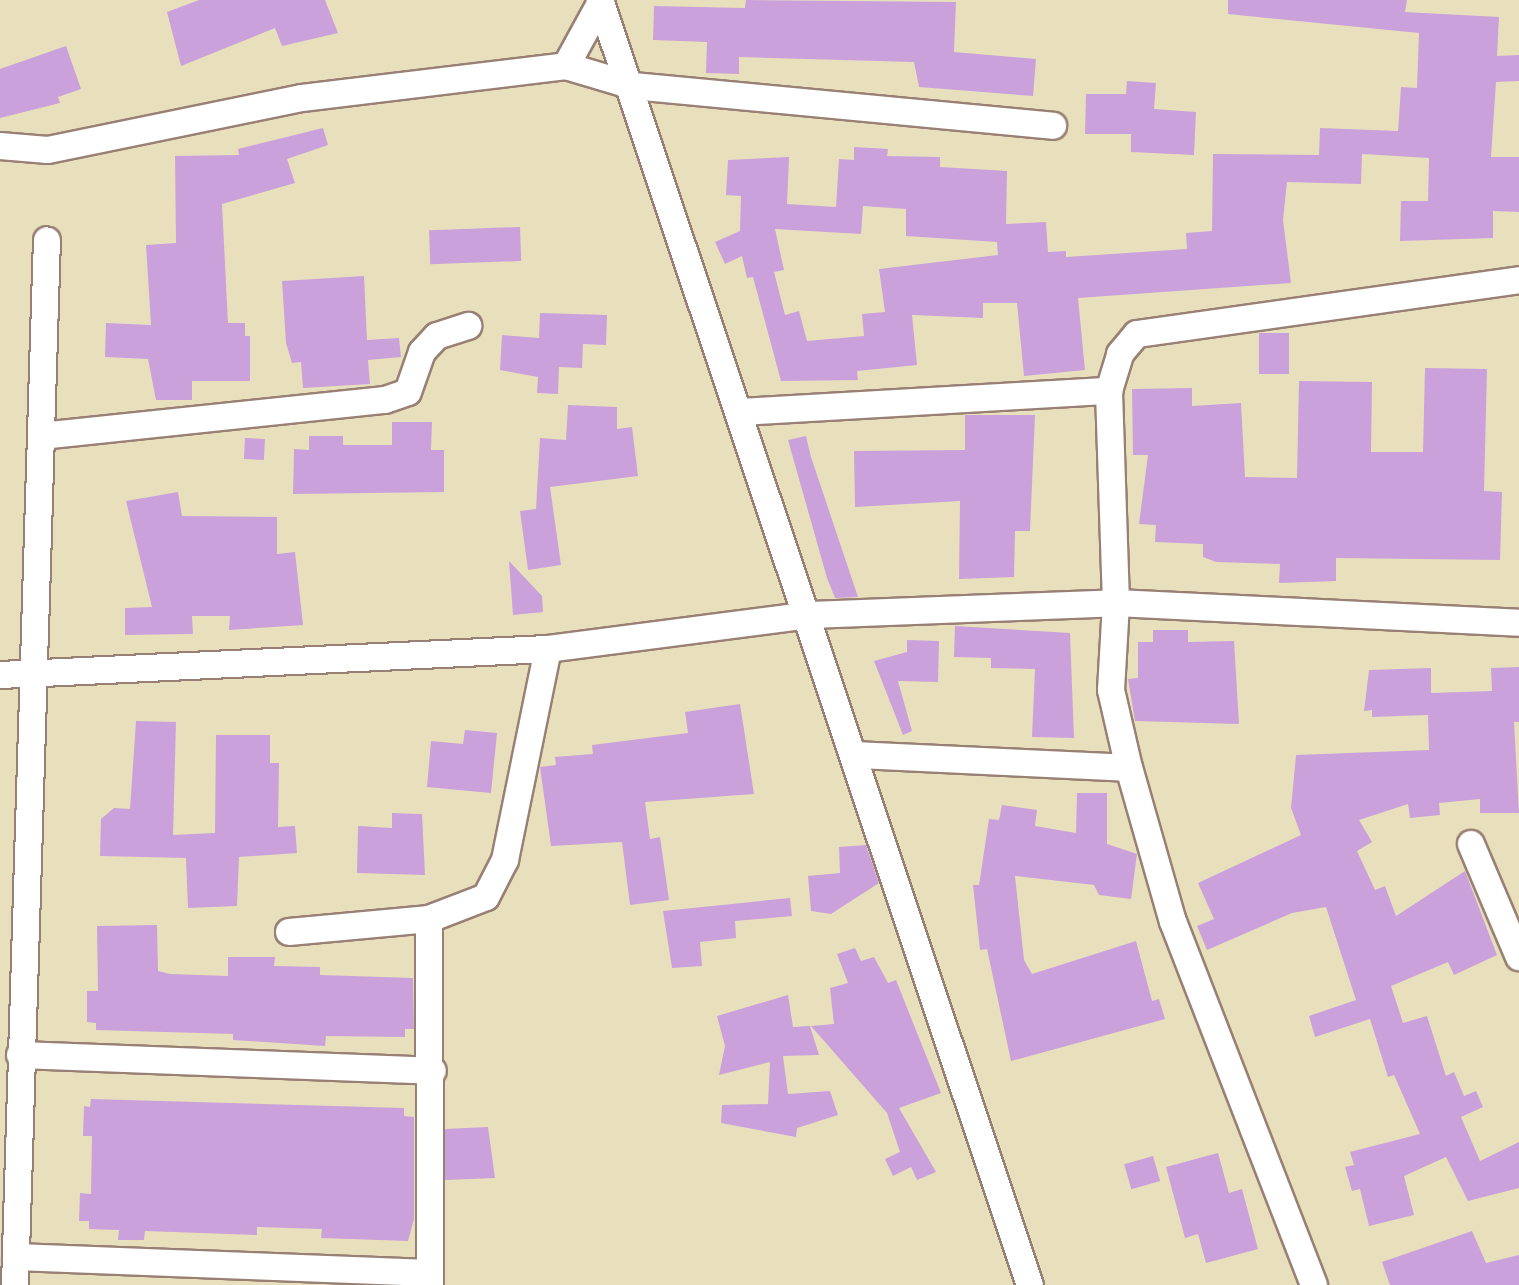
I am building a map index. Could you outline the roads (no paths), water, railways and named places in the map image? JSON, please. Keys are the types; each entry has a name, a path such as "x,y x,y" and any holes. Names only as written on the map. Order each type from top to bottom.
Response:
{"street":[{"path":"566,66 601,1"},
{"path":"601,1 633,86 810,615 1030,1285"},
{"path":"0,146 48,150 302,98 566,66 633,86 1053,126"},
{"path":"15,1285 31,674 47,240"},
{"path":"1314,1285 1173,922 1129,768 1111,690 1116,603 1108,391 1120,354 1137,334 1519,280"},
{"path":"41,436 385,400 408,393 422,352 437,336 468,326"},
{"path":"740,412 1108,391"},
{"path":"0,675 548,649 810,615 1116,603 1519,623"},
{"path":"289,932 429,919 486,897 505,860 548,649"},
{"path":"856,755 1129,768"},
{"path":"1471,844 1519,957"},
{"path":"16,1257 430,1279 433,1071 429,919"},
{"path":"20,1055 433,1071"}]}
